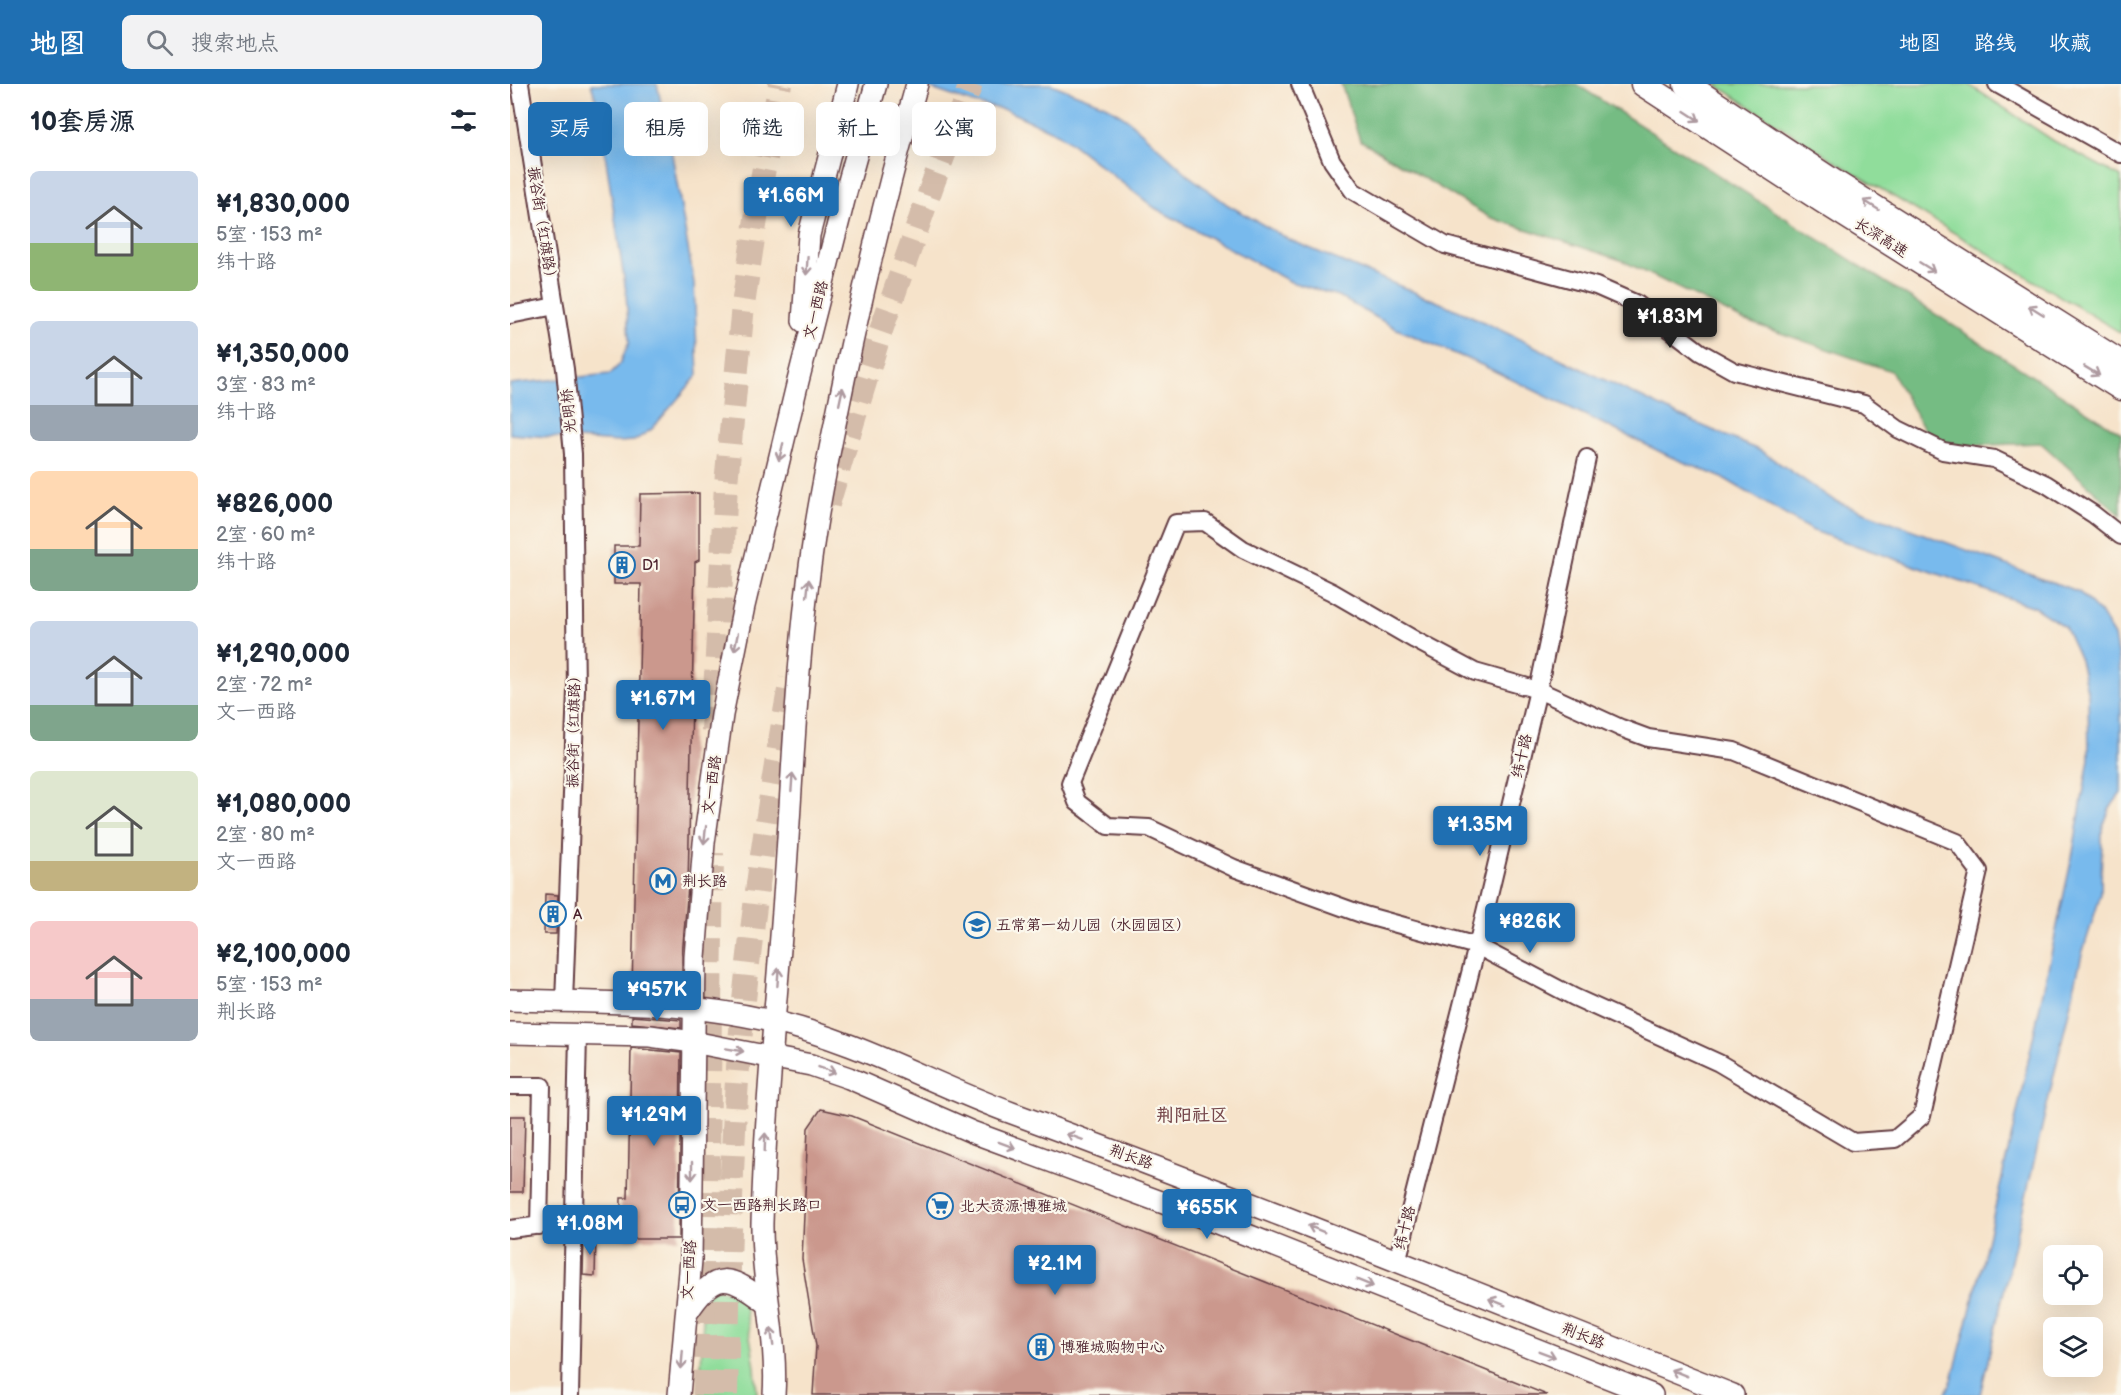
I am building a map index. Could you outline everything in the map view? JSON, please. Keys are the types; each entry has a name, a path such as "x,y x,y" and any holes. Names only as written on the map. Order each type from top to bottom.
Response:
{"highway":[{"name":"长深高速","path":"1643,84 2121,388"},
{"name":"长深高速","path":"1686,84 1844,189 2121,363"}],"main road":[{"path":"798,381 809,235 847,85"},
{"name":"文一西路","path":"679,1395 691,1260 693,1007 704,843 722,715 744,606 798,381 874,89"},
{"path":"774,1395 776,1365 767,1303 762,1228 770,1056 801,650 814,538 832,437 889,183 917,91"},
{"name":"荆长路","path":"510,1000 693,1007 774,1021 817,1033 856,1047 978,1101 1214,1188 1733,1395"},
{"name":"荆长路","path":"510,1033 650,1036 811,1065 849,1078 972,1132 1207,1219 1652,1395"},
{"path":"686,1314 698,1295 719,1281 729,1280 742,1285 767,1303"}],"street":[{"name":"振谷街（红旗路）","path":"520,84 565,369"},
{"path":"1300,84 1332,161 1353,191 1445,245 1596,286 1637,304 1700,352 1734,371 1864,404 1898,429 1943,451 1994,459 2046,484 2093,514 2121,536"},
{"path":"1997,84 2121,154"},
{"path":"510,315 555,306"},
{"name":"光明桥","path":"565,369 573,454"},
{"name":"振谷街（红旗路）","path":"564,1002 576,690 573,454"},
{"name":"纬十路","path":"1396,1262 1477,946 1538,690 1587,458"},
{"path":"1205,522 1243,549 1332,592 1475,672 1538,690 1648,738 1734,751 1957,842 1979,871 1922,1116 1895,1139 1853,1142 1719,1063 1574,997 1477,946 1342,907 1234,868 1149,828 1108,826 1077,802 1070,783 1176,523 1205,522"},
{"path":"570,1395 578,1034"},
{"path":"510,1086 542,1086 539,1226"},
{"path":"510,1229 574,1221"}],"green space":[{"path":"1341,84 1576,84 2121,433 2121,515 2041,443 1934,447 1891,371 1743,320 1621,260 1489,217 1360,140"},
{"path":"1715,84 1968,84 2054,141 2121,177 2121,333 1836,162"},
{"path":"714,1289 743,1294 755,1367 757,1395 700,1395 703,1316 708,1294"}],"water":[{"path":"591,84 657,84 661,102 624,102 624,156 672,156 694,283 698,375 652,429 634,441 618,442 510,434 510,384 610,374 620,364 629,342 626,292 605,156 612,156 612,102 596,102"},
{"path":"917,84 1051,84 1105,105 1126,118 1192,178 1228,205 1290,240 1469,315 1680,416 1761,451 1835,501 2079,592 2100,613 2114,636 2121,677 2121,793 2110,808 2102,829 2101,894 2082,954 1980,1395 1945,1395 1952,1380 1979,1277 2018,1108 2073,852 2089,759 2088,695 2080,660 2065,627 2034,607 1811,530 1725,479 1671,457 1484,366 1397,329 1338,296 1291,282 1155,208 1059,134 1006,110 996,108 996,102 970,102"}],"building":[{"name":"荆长路","path":"699,493 699,560 695,562 688,886 682,956 682,994 632,991 641,584 614,584 614,546 639,546 640,494"},
{"name":"A","path":"545,894 558,895 556,934 544,934"},
{"path":"632,1016 681,1020 681,1028 632,1023"},
{"path":"631,1048 681,1053 679,1239 620,1239 621,1198 628,1198"},
{"name":"北大资源·博雅城","path":"821,1109 852,1116 1547,1395 813,1395 816,1346 802,1259 808,1128"},
{"path":"510,1116 525,1116 523,1192 510,1192"},
{"path":"584,1236 596,1236 595,1276 583,1275"}],"tunnel":[{"path":"713,731 726,484 743,305 762,179 780,84"},
{"path":"828,504 878,339 971,84"},
{"path":"726,1395 732,1174 740,1042 761,860 791,679"},
{"path":"705,1395 712,853"}],"place":[{"name":"D1","path":"622,565"},
{"name":"荆长路","path":"663,881"},
{"name":"A","path":"553,914"},
{"name":"五常第一幼儿园（水园园区）","path":"977,925"},
{"name":"文一西路荆长路口","path":"682,1205"},
{"name":"北大资源·博雅城","path":"940,1206"},
{"name":"博雅城购物中心","path":"1041,1347"}],"district":[{"name":"荆阳社区","path":"1192,1115"}]}
